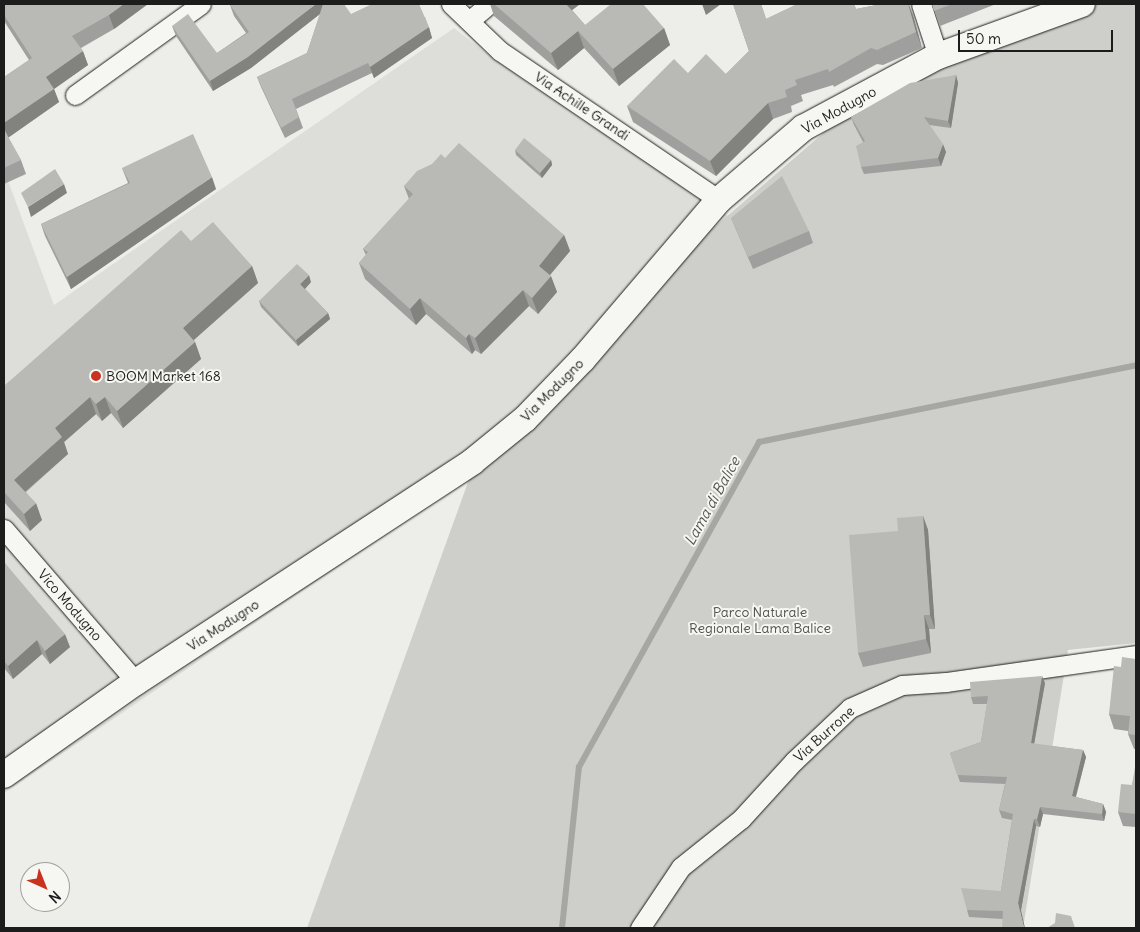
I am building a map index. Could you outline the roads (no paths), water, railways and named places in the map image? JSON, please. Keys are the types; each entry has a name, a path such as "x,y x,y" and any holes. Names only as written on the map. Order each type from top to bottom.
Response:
{"street":[{"path":"75,95 201,4"},
{"name":"Via Achille Grandi","path":"452,4 500,51 719,200"},
{"path":"469,21 488,4"},
{"path":"921,4 938,56"},
{"name":"Via Modugno","path":"4,776 136,682 472,462 525,419 583,359 719,200 803,128 938,56 1046,10 1082,4"},
{"name":"Vico Modugno","path":"4,528 136,682"},
{"name":"Via Burrone","path":"640,928 682,867 742,819 794,761 850,708 902,684 956,681 1136,655"}],"waterway":[{"name":"Lama di Balice","path":"562,928 579,767 759,442 1136,365"}],"place":[{"name":"BOOM Market 168","path":"96,376"}],"park label":[{"name":"Parco Naturale Regionale Lama Balice","path":"760,620"}]}
